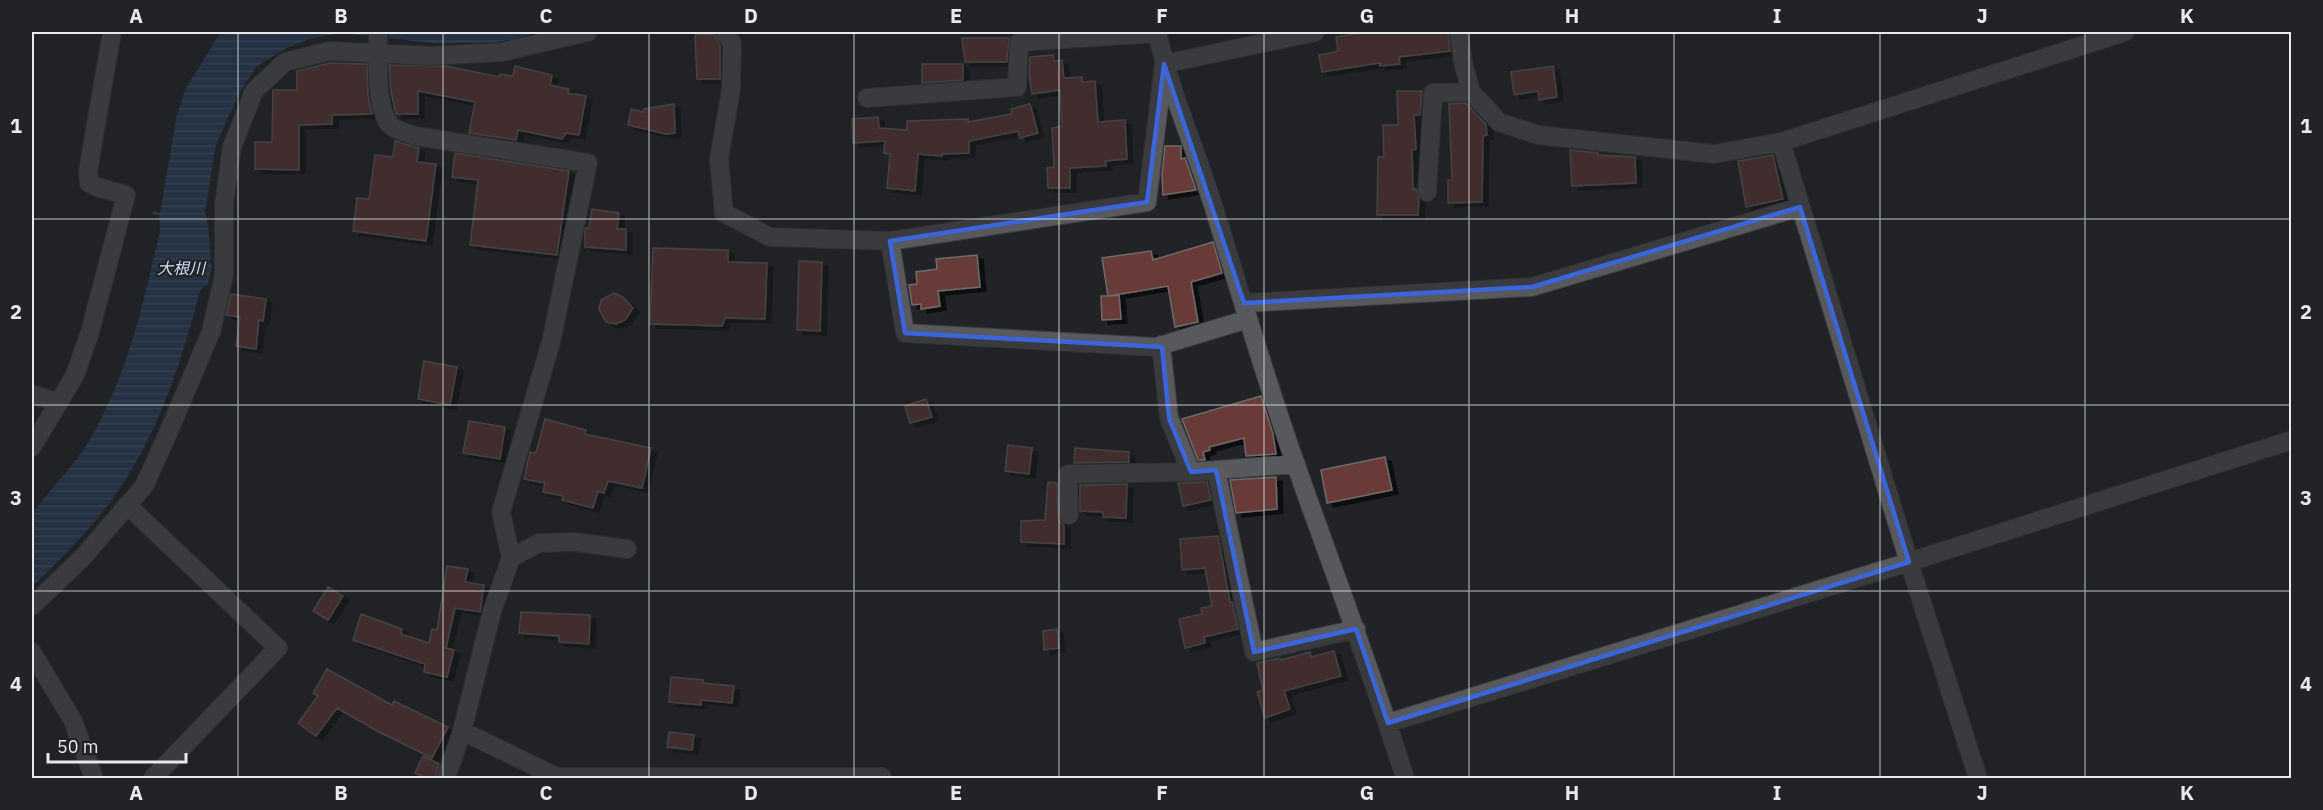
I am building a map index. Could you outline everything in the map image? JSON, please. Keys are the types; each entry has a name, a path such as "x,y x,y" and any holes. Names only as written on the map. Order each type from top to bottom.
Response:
{"street":[{"path":"32,447 75,375 90,332 126,195 89,183 88,171 112,32"},
{"path":"32,606 83,557 144,486 211,332 224,275 224,204 232,147 254,91 285,62 330,51 378,43 431,56 502,52 588,32"},
{"path":"725,32 732,44 731,88 719,159 724,213 770,237 890,241 1147,202 1164,64"},
{"path":"867,98 1017,87 1019,42 1157,32 1180,116 1200,165 1296,464 1356,629 1405,778"},
{"path":"1164,64 1293,34 1315,32"},
{"path":"1459,32 1463,62 1471,92 1499,122 1538,135 1714,154 1781,142 2125,32"},
{"path":"378,43 379,95 389,124 399,130 416,136 588,163 551,342 501,512 511,558 492,612 462,731 446,778"},
{"path":"1427,192 1434,93 1471,92"},
{"path":"1781,142 1909,562 1978,778"},
{"path":"890,241 905,333 1156,346 1246,311 1532,287 1800,207"},
{"path":"1161,345 1169,418 1191,472"},
{"path":"32,394 59,403"},
{"path":"1388,723 1909,562 2292,440"},
{"path":"1069,515 1068,474 1191,472 1296,464"},
{"path":"1216,470 1254,652 1356,629"},
{"path":"127,505 278,648 153,778"},
{"path":"511,558 539,543 574,542 627,549"},
{"path":"32,652 73,721 94,778"},
{"path":"462,731 557,777 882,778"}],"highlighted area":[{"path":"1164,64 1244,303 1532,287 1800,207 1909,562 1388,723 1356,629 1254,652 1216,470 1191,472 1169,418 1162,347 905,333 890,241 1147,202"}],"water":[{"name":"大根川","path":"221,32 538,32 492,43 434,43 340,33 309,39 285,49 256,67 240,92 216,144 205,213 212,264 208,285 200,291 187,339 161,411 140,456 117,492 70,549 32,587 32,514 91,438 121,374 136,329 157,244 159,215 152,214 153,211 160,213 177,114 186,88"}],"building":[{"path":"1369,32 1448,32 1450,51 1399,57 1400,64 1380,66 1380,63 1322,72 1319,55 1338,51 1336,37"},
{"path":"714,34 720,45 720,79 697,79 695,35"},
{"path":"962,38 1009,38 1007,62 965,62"},
{"path":"1053,55 1054,61 1062,60 1064,78 1082,77 1082,82 1095,81 1098,122 1125,120 1127,159 1105,161 1106,166 1070,168 1070,188 1048,188 1047,168 1054,167 1052,128 1062,126 1060,90 1032,94 1029,74 1030,57"},
{"path":"330,63 367,64 368,95 372,114 332,115 332,124 299,125 299,170 255,169 255,142 272,142 273,90 297,90 297,71"},
{"path":"922,64 963,64 963,80 922,83"},
{"path":"389,65 446,66 499,77 500,74 513,76 515,66 552,75 550,85 569,89 568,93 586,96 579,135 566,133 562,139 518,130 516,140 469,133 475,102 418,91 418,114 396,114 391,92"},
{"path":"1553,66 1557,97 1539,100 1538,91 1514,95 1511,72"},
{"path":"1397,91 1422,91 1420,115 1414,115 1416,149 1412,150 1413,189 1416,189 1419,199 1418,215 1377,215 1378,157 1384,157 1383,125 1398,125"},
{"path":"1466,103 1486,125 1487,135 1483,136 1482,202 1448,203 1448,180 1452,180 1449,104"},
{"path":"674,104 675,133 666,134 628,125 631,109 643,112 644,109"},
{"path":"1030,104 1038,133 1020,138 1018,131 969,141 969,153 942,154 942,156 918,154 915,191 887,188 890,154 884,153 885,141 853,143 852,119 878,117 879,128 907,130 907,121 968,119 968,122 1012,114 1011,109"},
{"path":"395,141 419,148 417,162 436,164 426,241 353,231 357,198 369,199 375,155 393,157"},
{"path":"1165,146 1181,146 1181,159 1185,158 1196,190 1163,195 1162,175"},
{"path":"1570,150 1598,153 1598,155 1635,157 1636,183 1572,186"},
{"path":"455,153 569,171 557,255 470,245 478,180 452,177"},
{"path":"1773,155 1783,199 1746,207 1738,161"},
{"path":"592,209 619,213 617,229 626,229 626,250 585,247 585,231 589,228"},
{"path":"1213,242 1222,273 1191,282 1198,322 1175,327 1168,286 1109,296 1119,295 1121,319 1102,320 1101,296 1108,296 1102,258 1151,251 1153,260"},
{"path":"653,248 728,250 728,262 767,263 765,319 725,318 722,326 650,324"},
{"path":"977,255 980,287 938,291 940,306 921,309 921,304 912,305 909,285 917,284 916,272 937,269 936,259"},
{"path":"799,261 822,262 820,331 797,330"},
{"path":"614,293 623,297 633,308 625,320 616,324 606,322 599,309 601,300"},
{"path":"231,294 266,299 263,321 259,320 256,349 236,346 240,317 226,315"},
{"path":"424,361 457,367 450,405 418,399"},
{"path":"1261,396 1273,434 1276,454 1246,456 1244,438 1209,447 1210,450 1203,452 1205,460 1198,460 1182,419"},
{"path":"926,399 932,417 910,423 905,406"},
{"path":"545,419 586,430 585,434 651,448 642,488 608,481 604,493 598,491 593,508 562,500 563,496 543,492 545,483 524,479 530,452 536,453"},
{"path":"469,421 505,427 500,459 463,453"},
{"path":"1008,445 1032,448 1029,474 1005,471"},
{"path":"1075,448 1129,452 1129,462 1074,463"},
{"path":"1385,457 1392,490 1327,503 1321,470"},
{"path":"1276,477 1277,509 1236,513 1230,480"},
{"path":"1048,482 1057,483 1058,515 1064,525 1064,544 1021,542 1021,521 1045,520"},
{"path":"1207,482 1211,500 1183,506 1178,483"},
{"path":"1127,484 1126,518 1103,517 1103,512 1080,511 1080,485"},
{"path":"1218,536 1230,602 1232,602 1238,629 1204,637 1205,643 1185,648 1179,619 1202,614 1201,608 1212,606 1205,568 1182,570 1180,539"},
{"path":"447,566 468,569 465,582 484,585 480,612 455,608 446,648 454,650 447,677 424,672 425,664 353,640 361,614 402,629 401,634 429,643 432,629 437,630"},
{"path":"328,587 343,596 328,620 313,611"},
{"path":"521,612 590,615 589,644 559,642 559,636 519,633"},
{"path":"1057,629 1059,648 1044,650 1043,631"},
{"path":"1334,651 1341,676 1284,691 1290,709 1265,718 1257,692 1263,690 1257,663 1280,658 1281,660 1310,652 1311,657"},
{"path":"327,669 392,705 394,701 448,727 432,758 337,708 316,736 298,723 318,696 313,693"},
{"path":"671,677 734,686 732,703 701,700 701,705 669,702"},
{"path":"669,732 694,735 692,750 667,747"},
{"path":"423,756 439,764 435,778 426,778 415,773"}]}
